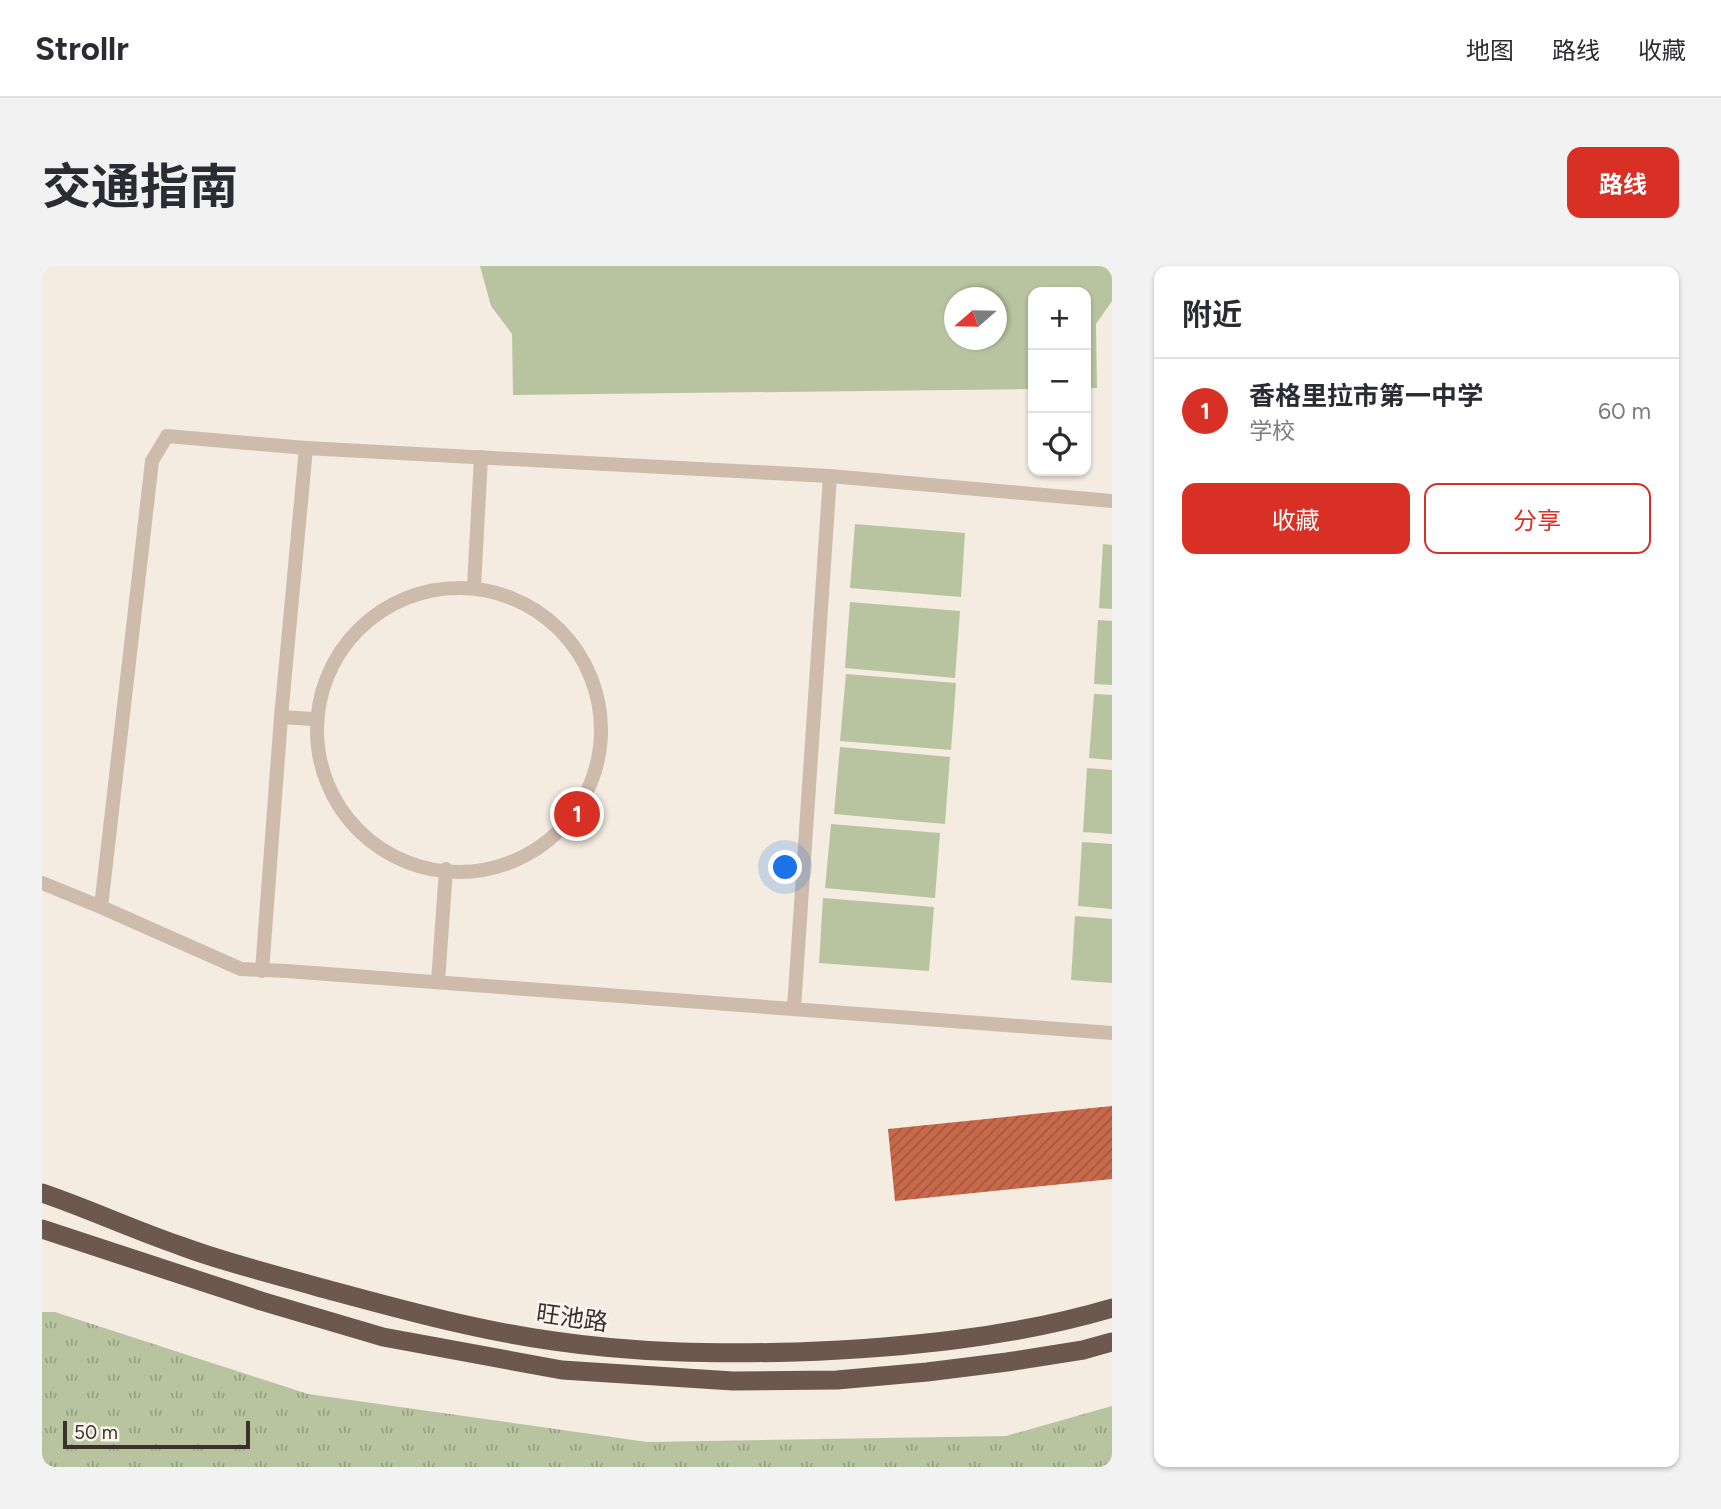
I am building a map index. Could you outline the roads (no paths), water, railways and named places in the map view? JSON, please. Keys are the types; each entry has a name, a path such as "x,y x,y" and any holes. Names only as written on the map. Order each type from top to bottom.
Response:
{"highway":[{"name":"旺池路","path":"42,1193 182,1247 390,1307 464,1325 554,1341 643,1351 747,1353 842,1350 926,1343 1079,1318 1112,1308"},
{"name":"旺池路","path":"42,1229 261,1301 383,1337 562,1370 733,1381 837,1380 927,1373 1007,1362 1083,1350 1112,1342"}],"lane":[{"path":"102,907 152,461 167,436 306,448 830,476 1112,502"},
{"path":"262,971 281,717 306,448"},
{"path":"474,586 481,457"},
{"path":"794,1009 830,476"},
{"path":"474,586 534,609 557,628 593,674 601,700 604,743 599,766 590,790 574,815 535,848 481,869 446,869 406,863 375,849 351,826 331,797 319,764 313,719 343,648 390,605 419,593 448,587 474,586"},
{"path":"281,717 313,719"},
{"path":"438,982 446,869"},
{"path":"42,883 241,969 1112,1033"}],"place":[{"name":"香格里拉市第一中学","path":"577,814"}]}
